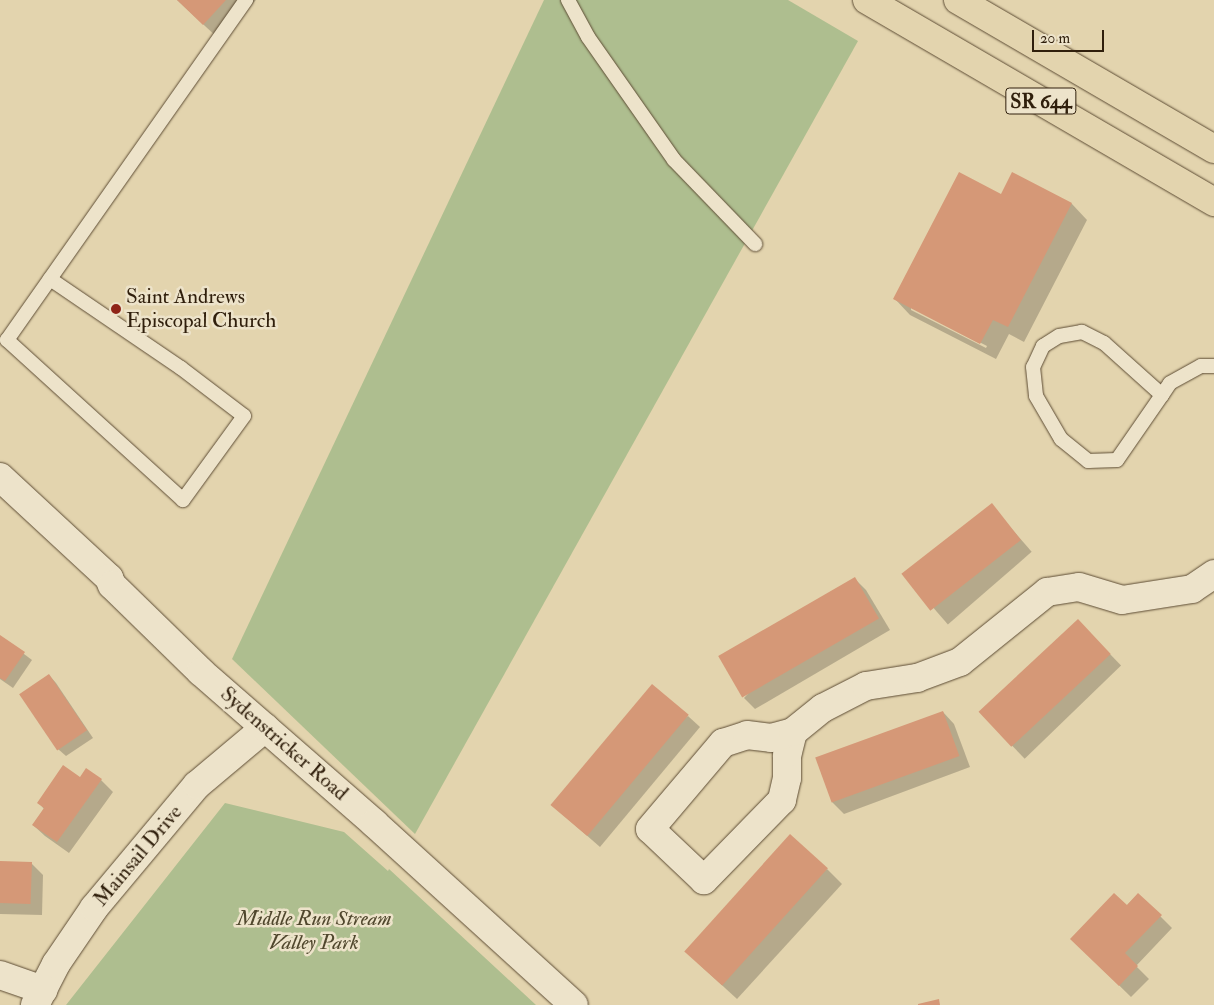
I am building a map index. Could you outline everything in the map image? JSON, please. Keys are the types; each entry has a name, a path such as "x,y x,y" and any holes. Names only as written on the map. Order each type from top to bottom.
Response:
{"main road":[{"name":"SR 644","path":"867,0 1214,202"},
{"name":"SR 644","path":"958,0 1214,150"}],"street":[{"name":"Sydenstricker Road","path":"0,477 109,578 112,585 201,672 389,836 574,1005"},
{"path":"793,732 787,756 787,778 782,800 704,880 650,829 722,743 747,735 771,738 793,732 822,708 866,686 917,678 960,662 1046,592 1079,587 1122,600 1192,589 1214,574"},
{"name":"Mainsail Drive","path":"39,998 56,964 94,908 197,785 265,728"},
{"path":"0,975 39,998"}],"lane":[{"path":"50,279 181,368 244,416 183,500 7,340 246,0"},
{"path":"568,0 588,37 674,160 755,244"},
{"path":"1162,395 1104,343 1082,332 1059,336 1043,346 1033,367 1036,396 1061,439 1088,461 1117,460 1162,395 1170,383 1201,366 1214,366"}],"green space":[{"path":"544,0 788,0 858,41 415,834 232,659"},
{"name":"Middle Run Stream Valley Park","path":"225,803 344,832 388,871 389,869 536,1005 66,1005"}],"building":[{"path":"177,0 226,0 203,25"},
{"path":"959,172 1001,194 1012,172 1072,203 1008,327 993,320 980,344 893,299"},
{"path":"992,503 1021,540 930,611 901,574"},
{"path":"855,577 879,619 742,698 718,656"},
{"path":"1078,619 1111,654 1011,747 979,712"},
{"path":"0,635 25,652 5,681 0,678"},
{"path":"49,674 87,730 57,751 19,694"},
{"path":"652,684 689,715 587,836 550,805"},
{"path":"943,711 959,756 832,803 815,758"},
{"path":"63,765 80,777 86,768 102,779 57,842 32,825 44,808 37,803"},
{"path":"790,834 828,868 722,986 684,951"},
{"path":"0,861 32,862 31,904 0,903"},
{"path":"1114,893 1127,905 1138,893 1162,915 1125,953 1138,966 1119,986 1070,939"},
{"path":"939,999 940,1005 918,1005 918,1004"}],"place":[{"name":"Saint Andrews Episcopal Church","path":"116,309"}]}
